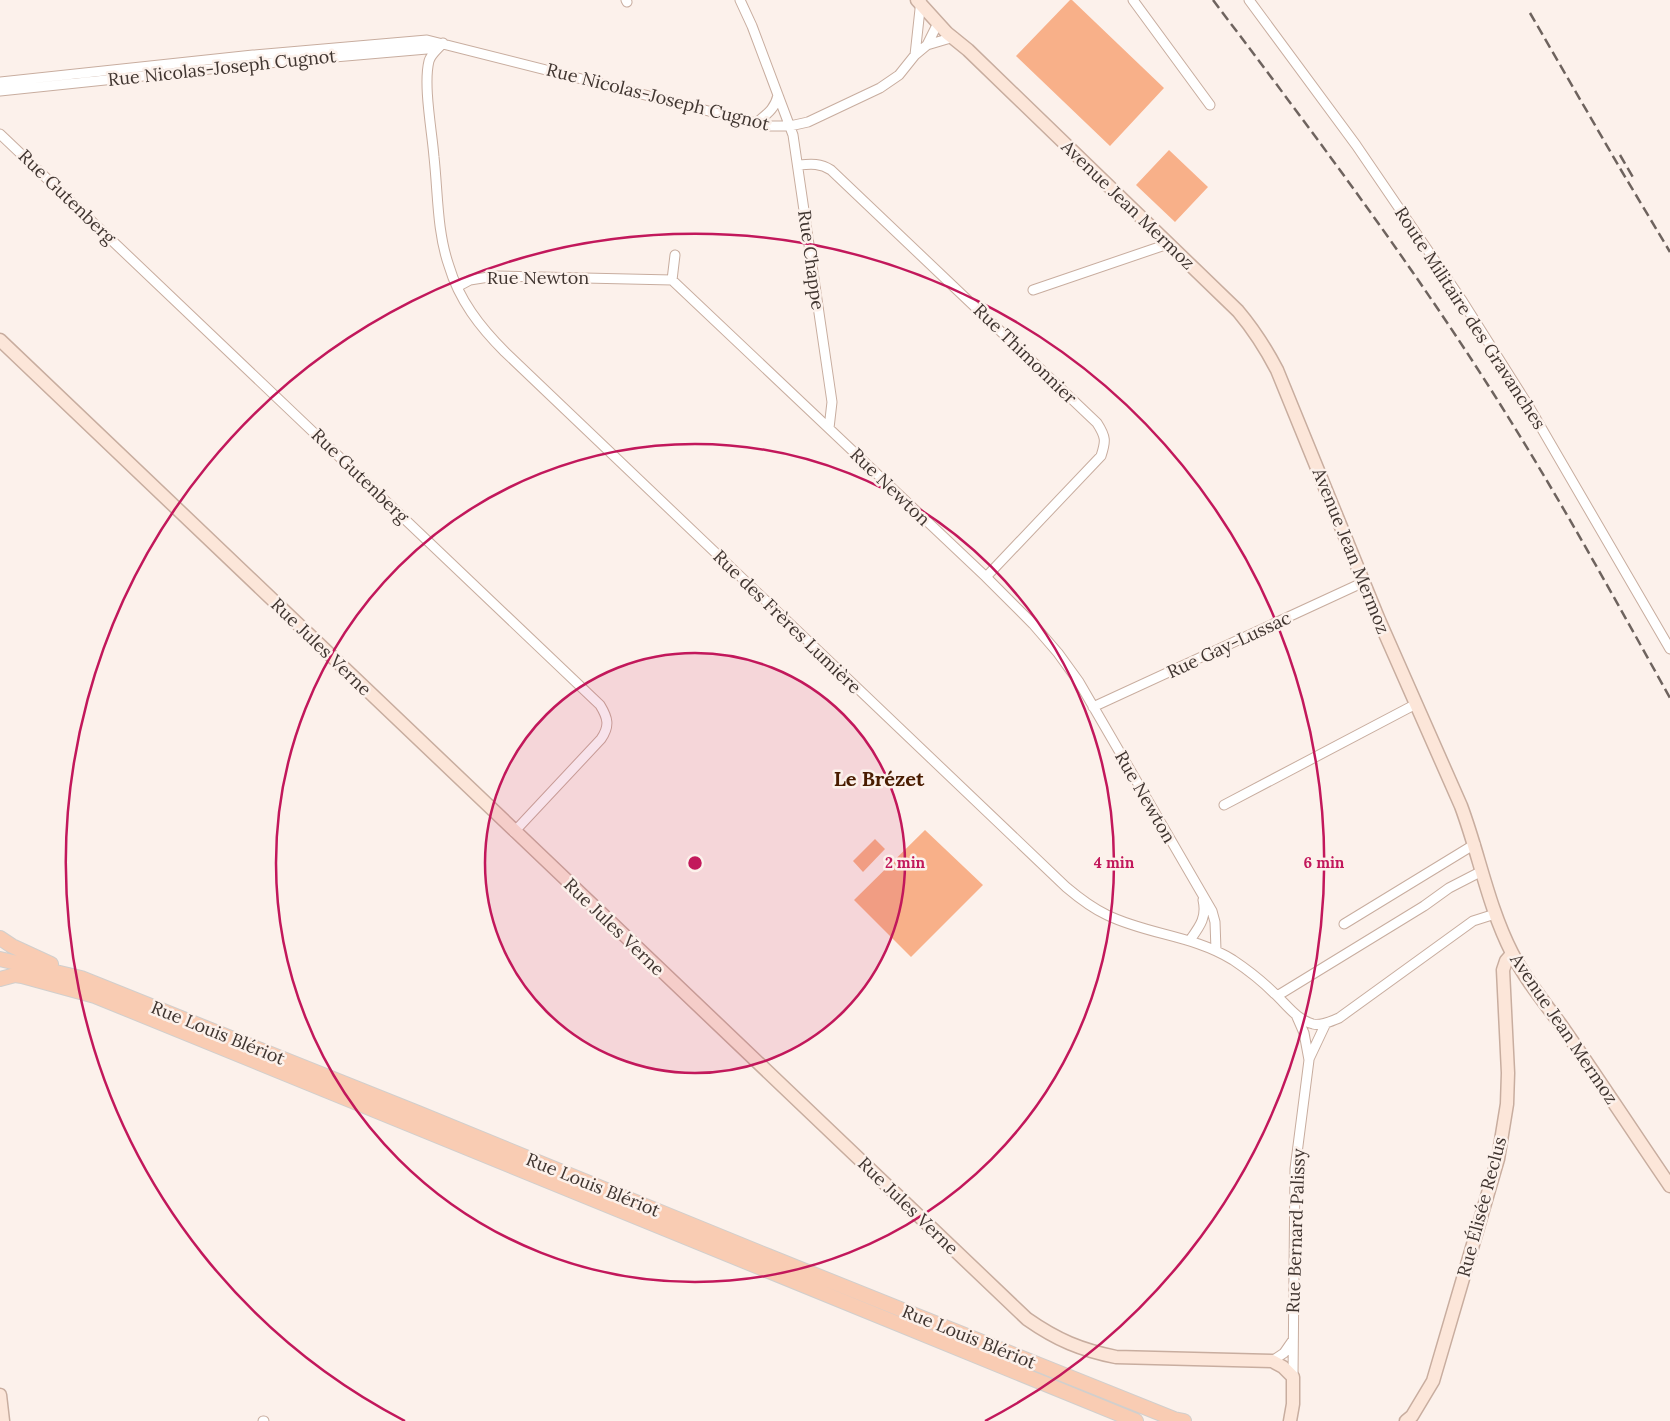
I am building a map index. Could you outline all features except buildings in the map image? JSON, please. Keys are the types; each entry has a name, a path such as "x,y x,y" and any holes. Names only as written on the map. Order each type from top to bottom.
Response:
{"main road":[{"name":"Avenue Jean Mermoz","path":"919,1 938,23 1238,311 1266,349 1277,370 1364,582 1461,806 1475,844 1495,914 1512,954 1536,992 1670,1186"},
{"name":"Rue Jules Verne","path":"0,340 1007,1301 1048,1334 1070,1345 1093,1353 1116,1357 1272,1361"},
{"path":"0,938 12,946 81,978"},
{"name":"Rue Élisée Reclus","path":"1406,1421 1412,1416 1433,1381 1498,1159 1507,1104 1508,1073 1503,970 1506,961 1512,954"},
{"name":"Rue Louis Blériot","path":"0,959 81,978 775,1259 1174,1419 1184,1421"},
{"name":"Rue Louis Blériot","path":"0,979 15,975 22,976 95,996 1136,1421"},
{"path":"1272,1361 1283,1367 1293,1377"},
{"name":"Rue Bernard Palissy","path":"1292,1420 1293,1377"},
{"path":"0,1396 4,1421"}],"street":[{"name":"Rue Chappe","path":"740,0 752,26 793,135 832,402 829,428"},
{"path":"1133,0 1210,105"},
{"name":"Route Militaire des Gravanches","path":"1249,0 1356,145 1460,299 1528,405 1670,649"},
{"path":"915,55 919,1"},
{"name":"Rue Nicolas-Joseph Cugnot","path":"927,45 938,23"},
{"name":"Rue Nicolas-Joseph Cugnot","path":"0,82 401,41 427,40 756,123 770,126 790,126 808,122 880,88 899,75 915,55 927,45 954,37"},
{"name":"Rue Nicolas-Joseph Cugnot","path":"0,91 421,49 443,44"},
{"name":"Rue des Frères Lumière","path":"443,44 429,60 428,76 442,233 448,266 457,287 472,314 488,335 1080,899 1107,915 1128,924 1190,940 1216,950 1257,978 1304,1021 1315,1025 1326,1023"},
{"name":"Rue des Frères Lumière","path":"421,49 422,60 428,76"},
{"path":"756,123 770,113 776,105 778,94"},
{"name":"Rue Gutenberg","path":"0,134 600,705 608,717 607,730 601,739 514,832"},
{"name":"Rue Thimonnier","path":"798,165 823,165 831,170 1096,423 1104,434 1105,445 1101,456 986,577"},
{"path":"1033,290 1168,244"},
{"path":"672,280 676,255"},
{"name":"Rue Newton","path":"457,287 470,280 495,276 672,280 986,577 1033,624 1058,653 1078,682 1214,917 1216,950"},
{"name":"Rue Gay-Lussac","path":"1093,708 1364,582"},
{"path":"1224,805 1416,704"},
{"path":"1344,924 1475,844"},
{"path":"1277,996 1424,906 1449,888 1482,871"},
{"name":"Rue Newton","path":"1190,940 1205,917 1202,895"},
{"path":"1326,1023 1339,1018 1474,921 1495,914"},
{"name":"Rue Bernard Palissy","path":"1293,1377 1295,1169 1308,1060 1304,1033 1296,1014"},
{"name":"Rue Bernard Palissy","path":"1308,1060 1326,1023"},
{"path":"1272,1361 1284,1353 1293,1339"}],"shaded area":[{"path":"1070,0 1164,88 1110,146 1016,56"},
{"path":"1169,150 1208,187 1175,222 1136,185"},
{"path":"925,830 983,885 911,957 854,900"},
{"path":"875,839 885,849 863,872 853,861"}],"railway":[{"path":"1213,0 1361,199 1432,300 1500,404 1566,513 1670,698"},
{"path":"1530,13 1670,252"},
{"path":"1620,155 1634,179"}],"district":[{"name":"Le Brézet","path":"879,779"}]}
